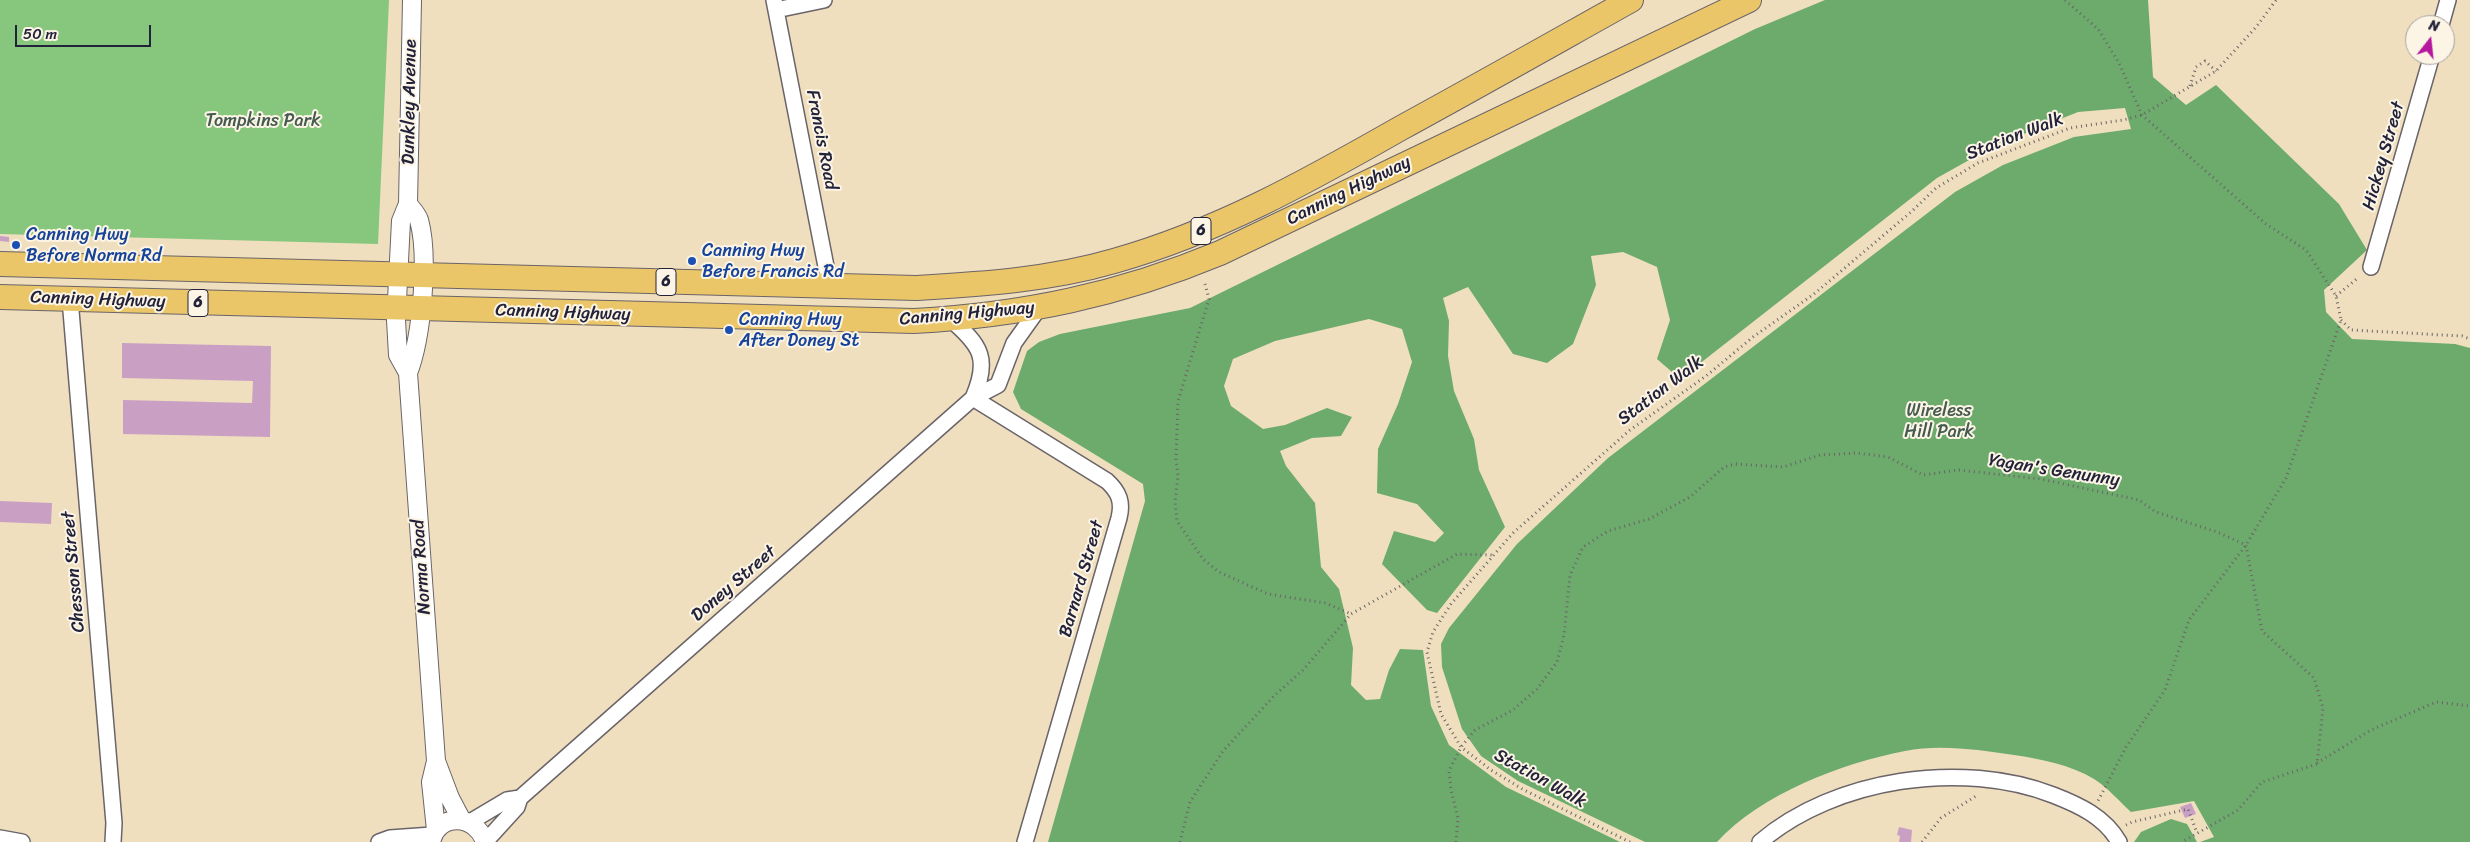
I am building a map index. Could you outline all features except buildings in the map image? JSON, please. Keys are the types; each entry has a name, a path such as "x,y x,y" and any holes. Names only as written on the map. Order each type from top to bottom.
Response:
{"highway":[{"name":"Canning Highway","path":"0,264 916,288 994,284 1051,276 1113,262 1186,238 1259,207 1631,0"},
{"name":"Canning Highway","path":"0,297 825,320 950,319 1039,308 1080,300 1135,284 1176,271 1220,253 1750,0"}],"street":[{"name":"Dunkley Avenue","path":"397,275 400,221 408,204 412,0"},
{"path":"775,5 824,0"},
{"path":"2444,15 2448,0"},
{"name":"Francis Road","path":"775,5 830,287"},
{"name":"Hickey Street","path":"2371,267 2429,65"},
{"name":"Dunkley Avenue","path":"408,204 418,217 423,241 423,276"},
{"name":"Norma Road","path":"397,275 398,355 408,373"},
{"name":"Norma Road","path":"423,276 415,354 408,373 436,761 450,798 466,821 482,834 485,842"},
{"name":"Chesson Street","path":"70,299 114,823 113,842"},
{"name":"Doney Street","path":"485,842 517,807 520,798 973,398 998,385 1014,343 1039,308"},
{"name":"Doney Street","path":"950,319 976,344 983,362 982,379 973,398"},
{"name":"Barnard Street","path":"973,398 1107,481 1114,487 1120,500 1119,518 1025,842"},
{"name":"Norma Road","path":"433,836 431,782 436,761"},
{"path":"1760,842 1771,832 1818,806 1870,788 1936,777 1986,778 2036,788 2092,812 2117,837"},
{"name":"Doney Street","path":"466,821 507,800 520,798"},
{"path":"378,842 390,838 433,836 445,822 466,821"},
{"path":"0,838 22,842"}],"path":[{"path":"2065,0 2098,29 2119,63 2142,115 2266,224 2306,250 2336,296 2341,320 2286,478 2246,545 2189,620 2165,690 2126,746 2092,812"},
{"name":"Station Walk","path":"1630,842 1524,790 1491,770 1461,747 1440,714 1427,652 1433,632 1452,604 1513,533 1630,430 1706,376 1754,336 1814,294 1911,212 1936,188 1978,163 2070,128 2123,120 2142,115 2216,71 2257,26 2276,0"},
{"path":"2190,86 2196,67 2205,60 2216,71"},
{"path":"2336,296 2371,267"},
{"path":"1205,284 1209,299 1178,401 1176,460 1178,476 1175,502 1177,521 1203,559 1219,572 1268,594 1326,603 1351,614"},
{"path":"2341,320 2351,330 2462,336 2470,339"},
{"name":"Yagan's Genunny","path":"1456,842 1458,818 1451,790 1449,771 1461,747 1475,730 1513,710 1538,689 1557,662 1564,635 1570,575 1583,546 1608,531 1649,518 1690,497 1724,468 1735,464 1783,467 1820,456 1857,453 1888,457 1923,474 1958,470 2041,479 2139,500 2156,512 2218,532 2246,545"},
{"path":"2246,545 2262,631 2314,678 2323,708 2317,764"},
{"path":"1180,842 1190,802 1223,750 1275,695 1302,670 1351,614 1457,554 1493,555"},
{"path":"2182,842 2238,810 2262,782 2317,764 2371,730 2436,702 2470,706"},
{"path":"1922,842 1941,818 1984,791 1986,778"},
{"path":"2117,837 2132,822 2188,809 2197,833"}],"green space":[{"name":"Tompkins Park","path":"0,0 389,0 378,244 0,234"},
{"name":"Wireless Hill Park","path":"1825,0 2148,0 2153,77 2186,105 2216,85 2339,204 2367,250 2324,290 2326,312 2352,339 2455,344 2470,348 2470,842 2200,842 2214,837 2194,801 2131,812 2099,782 2066,766 2014,755 1974,750 1932,748 1881,756 1829,772 1779,795 1756,809 1717,842 1645,842 1518,781 1481,756 1462,729 1442,667 1441,644 1449,628 1517,544 1608,458 1955,192 2003,165 2074,137 2131,129 2125,108 2078,112 1996,145 1937,178 1680,379 1657,359 1670,320 1657,267 1623,252 1591,256 1596,285 1573,344 1547,363 1513,354 1468,287 1443,298 1449,321 1448,356 1454,391 1474,439 1479,470 1505,527 1437,613 1427,610 1382,564 1394,531 1435,542 1444,533 1417,504 1377,493 1378,449 1398,404 1412,362 1402,329 1369,319 1275,341 1233,359 1224,386 1231,406 1263,429 1285,425 1327,408 1352,417 1341,436 1312,438 1280,451 1286,466 1315,503 1321,567 1339,589 1353,648 1351,685 1366,700 1380,699 1389,670 1400,649 1423,650 1431,706 1449,745 1506,787 1620,842 1048,842 1145,501 1143,484 1021,409 1013,392 1027,351 1039,342 1060,334 1190,308 1755,29"},
{"path":"2171,819 2187,824 2197,842 2134,842 2141,832"}],"place":[{"name":"Canning Hwy Before Norma Rd","path":"16,245"},
{"name":"Canning Hwy Before Francis Rd","path":"692,261"},
{"name":"Canning Hwy After Doney St","path":"729,330"}]}
